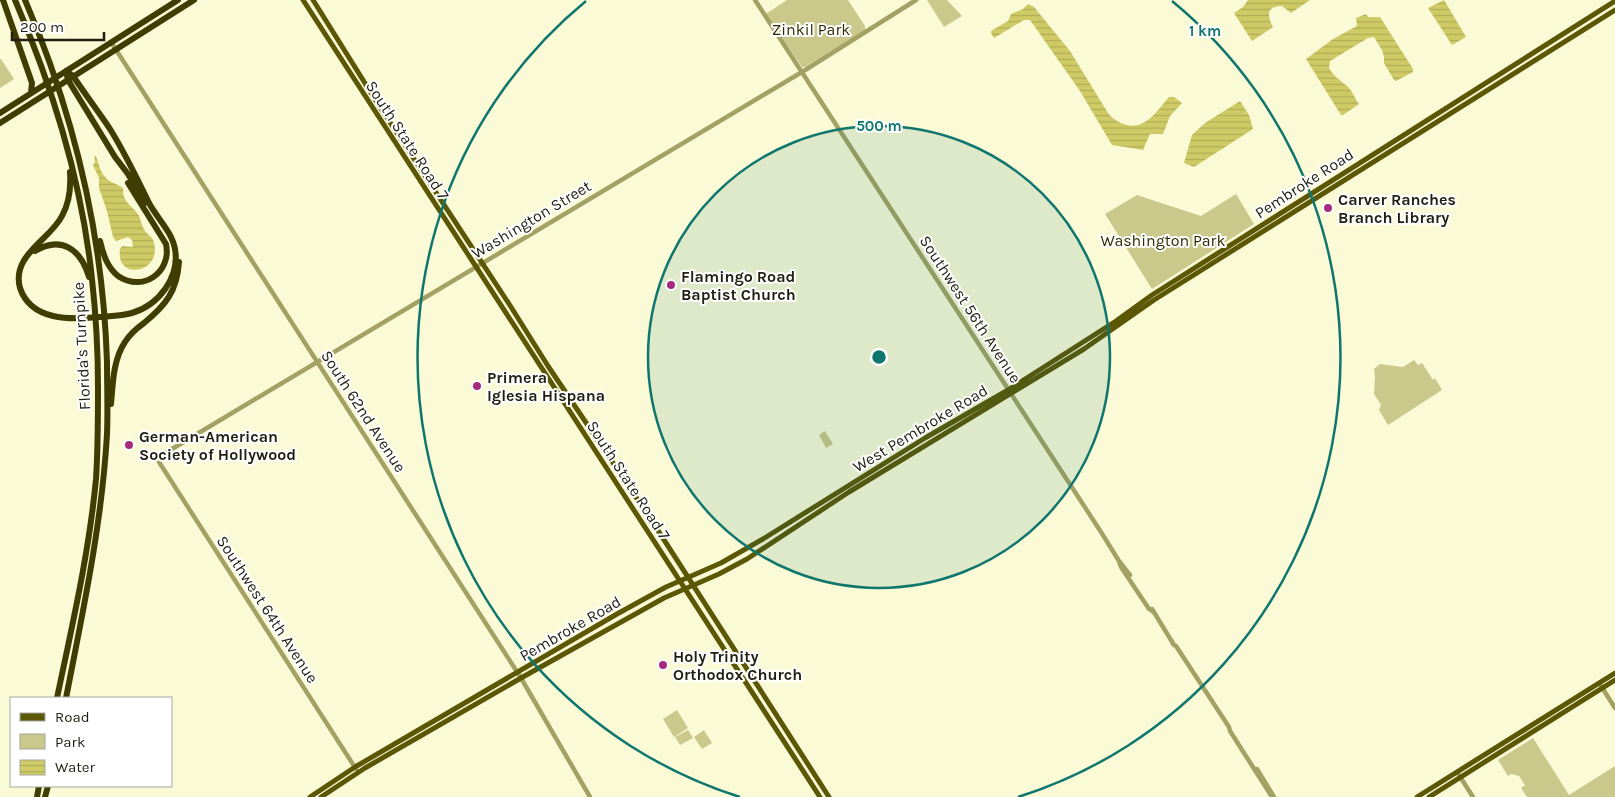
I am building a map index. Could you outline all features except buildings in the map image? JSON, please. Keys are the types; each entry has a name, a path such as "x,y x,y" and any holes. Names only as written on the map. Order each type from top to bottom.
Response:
{"highway":[{"path":"3,0 32,83 31,93"},
{"name":"Florida's Turnpike","path":"15,0 43,71 69,156 85,228 98,347 96,480 91,523 57,697"},
{"name":"Florida's Turnpike","path":"25,0 51,66 76,147 99,258 104,305 107,433 100,514 66,697"},
{"path":"0,113 178,0"},
{"path":"0,123 194,0"},
{"path":"66,71 76,93 169,242 173,257 169,275 154,297 136,308 118,314"},
{"path":"69,156 71,185 67,207 53,230 25,258 21,266 20,287 33,306 40,311 60,318 134,313 155,300 166,289 175,267 173,241 150,204 133,168 111,130 70,78"},
{"path":"47,93 63,87 76,93"},
{"path":"88,199 104,256 113,271 127,280 136,282 144,281 158,274 167,260 166,244 123,174 115,157"},
{"path":"107,433 110,420 114,371 120,351 126,339 165,304 171,294 178,273 179,248 176,240 144,190"},
{"path":"82,317 59,315 44,310 31,301 26,295 22,283 22,270 27,258 36,250 47,245 62,245 70,248 78,253 83,260 94,298"}],"main road":[{"name":"South State Road 7","path":"303,0 820,797"},
{"name":"South State Road 7","path":"314,0 430,184 829,797"},
{"name":"Pembroke Road","path":"1010,392 1218,253 1615,1"},
{"name":"Pembroke Road","path":"1010,392 1084,350 1154,300 1534,60 1615,11"},
{"path":"1534,60 1556,38"},
{"path":"1484,92 1521,64 1522,60"},
{"path":"1375,160 1377,155 1408,132"},
{"path":"1330,188 1364,164 1365,160"},
{"path":"416,176 430,184"},
{"path":"420,181 430,184"},
{"path":"1224,256 1228,249 1248,237 1252,232"},
{"path":"1197,273 1203,266 1215,258 1218,253"},
{"path":"1084,350 1086,344 1099,335 1102,329"},
{"path":"1056,366 1058,362 1072,353 1072,349"},
{"path":"531,352 544,359"},
{"path":"537,362 548,366"},
{"name":"West Pembroke Road","path":"847,490 874,470 925,438 1010,392"},
{"name":"West Pembroke Road","path":"847,490 900,461 1010,392"},
{"path":"931,442 935,435 949,427 952,423"},
{"path":"900,461 907,453 922,444 925,438"},
{"path":"593,446 598,450 605,451"},
{"path":"599,455 605,455 610,459"},
{"name":"Pembroke Road","path":"310,797 437,720 519,675 563,654 664,598 719,574 747,559 819,512 847,490"},
{"name":"Pembroke Road","path":"321,797 357,770 394,751 598,626 661,590 737,554 847,490"},
{"path":"563,654 595,634 598,626"},
{"path":"1417,797 1513,745 1615,673"},
{"path":"1428,797 1501,745 1600,685 1615,680"},
{"path":"748,686 763,694"},
{"path":"394,751 400,745 433,726 437,720"},
{"path":"776,728 788,733"},
{"path":"784,740 796,745"},
{"path":"1501,745 1513,745"}],"street":[{"name":"Southwest 56th Avenue","path":"755,0 1010,392 1119,561 1121,567 1191,668 1228,727 1232,730 1273,797"},
{"name":"Washington Street","path":"160,458 213,424 802,72 916,0"},
{"path":"1609,4 1615,11"},
{"name":"South 62nd Avenue","path":"111,42 519,675 590,797"},
{"name":"Southwest 64th Avenue","path":"160,458 159,462 357,770"},
{"path":"1600,685 1615,708"},
{"path":"1459,775 1472,797"}],"green space":[{"name":"Zinkil Park","path":"787,0 848,0 865,26 865,30 805,67 802,67 767,16 767,13"},
{"path":"927,0 947,0 962,16 944,27"},
{"path":"0,59 14,79 0,88"},
{"name":"Washington Park","path":"1236,194 1254,224 1152,289 1105,214 1137,195 1201,216"},
{"path":"1414,360 1418,365 1422,363 1433,380 1435,378 1442,390 1388,425 1379,410 1381,405 1374,394 1374,369 1380,364 1403,367"},
{"path":"825,431 833,444 826,448 819,435"},
{"path":"677,710 688,728 674,737 663,719"},
{"path":"688,730 693,738 680,745 675,737"},
{"path":"704,730 712,743 702,749 694,737"},
{"path":"1533,738 1569,795 1615,766 1615,797 1527,797 1521,788 1525,785 1519,776 1511,774 1508,776 1498,760"}],"water":[{"path":"1248,0 1310,0 1291,13 1282,6 1273,8 1269,12 1269,16 1273,27 1252,41 1234,13 1243,7"},
{"path":"1444,0 1466,37 1452,45 1428,8"},
{"path":"1028,4 1034,7 1070,51 1108,113 1115,120 1129,125 1136,125 1149,119 1169,97 1174,97 1182,103 1170,116 1163,134 1150,134 1143,150 1112,145 1080,91 1030,20 1024,20 994,38 991,31 1008,21 1011,14 1023,9"},
{"path":"1366,14 1368,17 1380,17 1413,69 1413,72 1396,81 1394,80 1384,63 1382,50 1374,37 1368,38 1330,61 1329,68 1331,71 1349,88 1359,104 1341,115 1306,59 1333,39 1357,26 1356,18"},
{"path":"1240,101 1249,115 1253,129 1194,167 1184,163 1192,135 1205,123"},
{"path":"94,156 96,156 105,177 110,182 123,188 125,199 138,214 144,229 152,238 155,253 151,262 138,270 124,266 120,259 120,249 122,246 133,247 132,240 128,237 116,241 113,237 99,188 99,178 93,165 95,162"}],"place":[{"name":"Carver Ranches Branch Library","path":"1328,208"},
{"name":"Flamingo Road Baptist Church","path":"671,285"},
{"name":"Primera Iglesia Hispana","path":"477,386"},
{"name":"German-American Society of Hollywood","path":"129,445"},
{"name":"Holy Trinity Orthodox Church","path":"663,665"}]}
